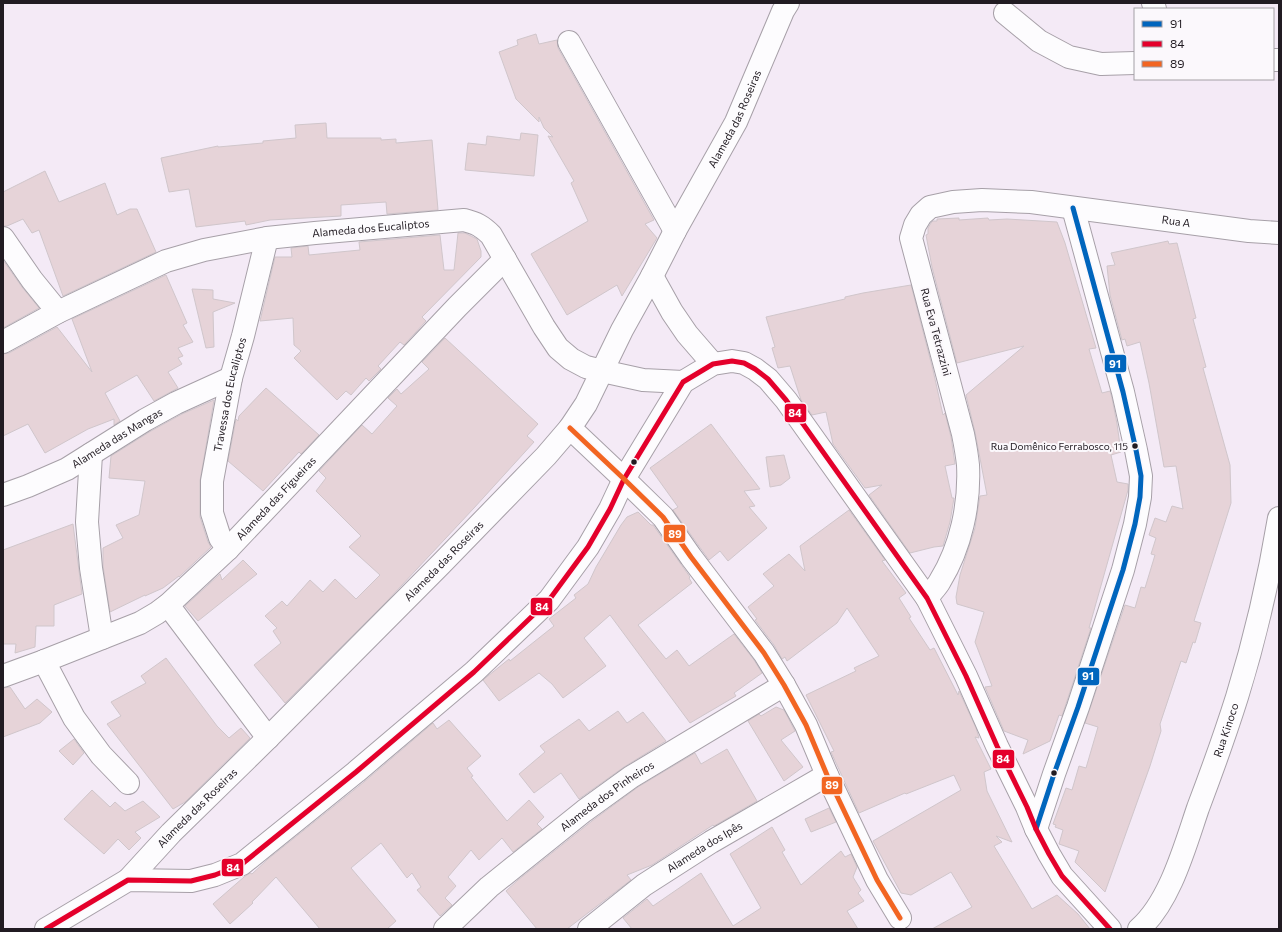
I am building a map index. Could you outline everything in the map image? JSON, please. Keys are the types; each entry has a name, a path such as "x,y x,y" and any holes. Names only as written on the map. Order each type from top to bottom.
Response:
{"street":[{"name":"Alameda das Roseiras","path":"46,929 128,880 171,833 268,738 546,456 570,428 586,404 622,330 736,122 783,11 788,3"},
{"path":"1005,13 1039,42 1069,56 1101,64 1134,63"},
{"path":"569,42 675,231"},
{"name":"Rua Eva Tetrazzini","path":"927,598 940,581 952,558 962,530 968,493 968,464 963,434 914,254 911,238 915,225 921,215 930,207 954,202 982,200 1031,202 1073,208"},
{"path":"1036,829 1078,708 1123,570 1135,524 1140,497 1141,476 1128,413 1073,208"},
{"name":"Rua A","path":"1073,208 1249,231 1279,233"},
{"name":"Alameda dos Eucaliptos","path":"3,342 58,312 166,261 204,250 267,238 464,220 475,222 491,235 544,327 558,348 571,359 586,367 643,380 683,382"},
{"path":"3,238 32,280 58,312"},
{"name":"Travessa dos Eucaliptos","path":"228,549 220,538 212,513 212,481 231,378 267,238"},
{"name":"Alameda das Figueiras","path":"3,676 44,662 140,623 168,605 228,549 457,307 505,259"},
{"path":"652,276 672,312 687,334 713,364"},
{"path":"128,880 191,881 215,875 242,864 356,772 474,672 549,600 588,547 610,509 624,479 683,382 713,364 732,361 744,363 756,368 768,379 786,400 927,598 966,676 1036,829 1062,876 1110,929"},
{"name":"Alameda das Mangas","path":"3,495 67,469 145,420 176,403 231,378"},
{"path":"570,428 663,518 764,653 806,725 827,775 877,880 900,918"},
{"path":"91,454 87,522 91,568 102,638"},
{"name":"Rua Kinoco","path":"1139,929 1145,924 1159,906 1174,876 1222,743 1238,696 1253,642 1279,518"},
{"path":"168,605 268,738"},
{"path":"44,662 74,718 101,755 128,783"},
{"name":"Alameda dos Pinheiros","path":"445,929 488,887 584,811 631,777 784,685"},
{"name":"Alameda dos Ipês","path":"589,929 644,885 711,842 827,775"}],"building":[{"path":"536,34 539,44 557,40 558,48 654,220 645,224 657,238 622,296 617,285 567,315 531,254 588,221 571,183 574,181 548,136 553,137 544,128 539,117 539,122 516,99 499,52 518,45 517,40"},
{"path":"326,123 327,138 381,138 381,140 396,139 396,143 432,140 438,210 387,214 386,202 341,205 341,216 270,220 246,225 245,221 196,227 189,189 169,192 161,158 218,146 263,143 263,141 296,138 295,125"},
{"path":"521,133 538,135 534,176 465,170 468,143 486,145 487,136 520,140"},
{"path":"45,171 59,202 105,183 117,215 130,209 137,209 156,252 63,296 39,230 32,233 23,219 7,226 3,226 3,192"},
{"path":"959,218 959,220 988,218 989,220 1007,219 1057,222 1065,243 1096,348 1089,349 1102,393 1110,391 1112,398 1121,452 1111,455 1117,482 1128,484 1128,490 1089,628 1091,628 1062,716 1059,715 1050,741 1023,754 1028,740 1004,731 985,687 992,686 975,642 984,612 957,604 956,597 960,575 975,528 980,496 987,495 975,432 966,395 1024,346 957,363 932,267 926,235 928,234 928,228 933,221 937,221 937,219"},
{"path":"458,233 465,233 477,239 481,251 481,257 422,317 426,321 404,345 400,342 378,366 381,369 369,381 366,378 351,395 346,391 337,400 294,358 301,351 294,345 293,318 260,321 275,257 292,257 291,248 308,246 309,255 360,250 359,242 440,235 444,270 454,270"},
{"path":"1168,241 1169,244 1177,243 1196,318 1193,319 1206,367 1203,368 1230,465 1231,503 1194,621 1201,623 1195,643 1193,642 1186,663 1181,661 1160,724 1161,731 1150,766 1105,892 1075,862 1079,851 1059,844 1063,830 1055,827 1056,825 1053,824 1066,788 1072,790 1079,766 1086,768 1098,727 1085,723 1125,605 1135,608 1141,587 1145,588 1155,555 1151,554 1156,538 1149,535 1155,518 1166,522 1172,506 1183,509 1176,466 1164,467 1140,342 1127,346 1125,339 1122,340 1110,295 1107,266 1115,265 1111,253"},
{"path":"3,260 39,308 3,328"},
{"path":"166,275 187,323 183,325 193,342 178,348 183,356 178,358 182,364 168,372 178,388 154,401 137,375 105,393 120,421 114,425 114,419 88,429 45,453 28,424 3,436 3,354 9,353 57,327 92,372 72,319"},
{"path":"911,285 943,415 945,413 951,437 955,464 945,466 952,498 954,498 950,522 943,546 910,553 869,495 882,485 865,488 833,444 826,412 812,415 801,400 790,366 778,368 772,348 775,347 766,317 845,299 845,297 863,293"},
{"path":"192,289 213,290 213,299 235,303 213,312 214,347 206,348"},
{"path":"445,338 538,424 527,436 534,442 387,601 285,703 254,665 281,643 273,631 277,628 265,616 282,601 287,606 310,580 323,592 335,579 356,599 380,575 349,547 361,536 316,491 326,478 319,471 362,425 372,434 397,406 388,398 397,389 401,394 429,369 422,362"},
{"path":"266,388 319,435 301,454 299,452 263,491 228,461 236,419 238,421 239,416"},
{"path":"214,400 200,481 200,517 211,547 179,577 163,588 110,612 103,566 103,548 123,538 116,525 139,515 145,481 109,478 111,456 182,414"},
{"path":"711,424 760,489 744,491 755,506 749,507 767,528 728,561 720,551 709,560 673,510 678,507 650,468"},
{"path":"784,455 790,478 781,485 770,487 766,457"},
{"path":"849,510 885,560 882,561 906,593 899,598 911,617 909,618 930,650 934,648 958,695 959,691 976,728 979,738 975,737 991,769 984,772 987,791 1012,842 996,836 1002,842 994,846 1032,909 1057,895 1078,914 1090,929 932,929 972,907 951,872 911,895 901,893 873,841 961,790 954,775 906,794 905,793 859,813 831,752 834,751 806,695 856,671 854,668 879,656 847,608 837,623 787,661 785,657 782,659 774,645 755,620 757,619 748,607 774,586 763,574 789,554 805,571 800,546"},
{"path":"638,512 651,525 653,525 690,577 689,578 692,583 638,625 666,659 677,650 689,666 734,634 762,673 734,693 736,696 690,723 610,615 584,638 606,666 563,698 552,684 539,673 499,701 483,680 509,659 510,661 554,626 549,619 576,598 574,595 588,584 596,567 621,525 627,517"},
{"path":"73,524 82,594 54,605 54,626 36,626 35,647 15,653 16,644 3,644 3,550"},
{"path":"243,560 257,574 198,621 185,606 220,574 222,580"},
{"path":"166,658 217,726 229,738 241,728 250,738 185,802 173,809 107,724 121,716 111,702 146,683 141,676"},
{"path":"10,687 25,709 37,699 52,712 40,723 3,737 3,688"},
{"path":"776,707 784,710 795,731 781,740 803,767 784,781 748,721 759,714 761,716"},
{"path":"618,711 627,723 643,712 666,741 624,767 579,799 561,773 534,793 519,774 545,752 540,746 579,719 589,731"},
{"path":"449,720 481,756 467,768 473,776 471,777 507,821 529,800 544,817 537,824 542,829 513,852 502,838 479,860 471,850 448,877 456,886 445,898 452,905 440,916 417,890 421,887 412,873 407,878 381,843 351,868 396,921 387,929 320,929 276,877 252,902 253,903 230,924 213,904 244,877 250,873 252,874 268,859 364,782 433,723 437,729"},
{"path":"74,739 84,753 73,765 59,751"},
{"path":"727,749 757,801 714,826 713,825 652,865 627,875 631,880 567,929 537,929 506,891 592,821 638,787 695,753 701,764"},
{"path":"92,790 110,807 115,802 125,811 143,801 160,817 135,832 141,838 129,850 118,839 104,854 64,819"},
{"path":"829,808 836,822 811,832 805,819"},
{"path":"772,827 785,850 782,852 801,885 841,851 845,857 851,854 857,867 853,877 861,890 858,893 864,901 847,911 858,929 632,929 623,918 647,899 653,906 701,873 733,926 761,908 730,854"}],"transit line":[{"name":"91","path":"1036,829 1123,570 1135,524 1140,497 1141,476 1123,392 1073,208"},
{"name":"84","path":"46,929 128,880 191,881 215,875 242,864 356,772 474,672 549,600 588,547 610,509 624,479 683,382 713,364 732,361 744,363 755,369 768,379 786,400 927,598 966,676 997,746 1049,854 1062,876 1110,929"},
{"name":"89","path":"570,428 663,517 691,557 764,653 806,725 827,775 877,880 900,918"}],"place":[{"name":"Rua Domênico Ferrabosco, 115","path":"1135,446"}]}
